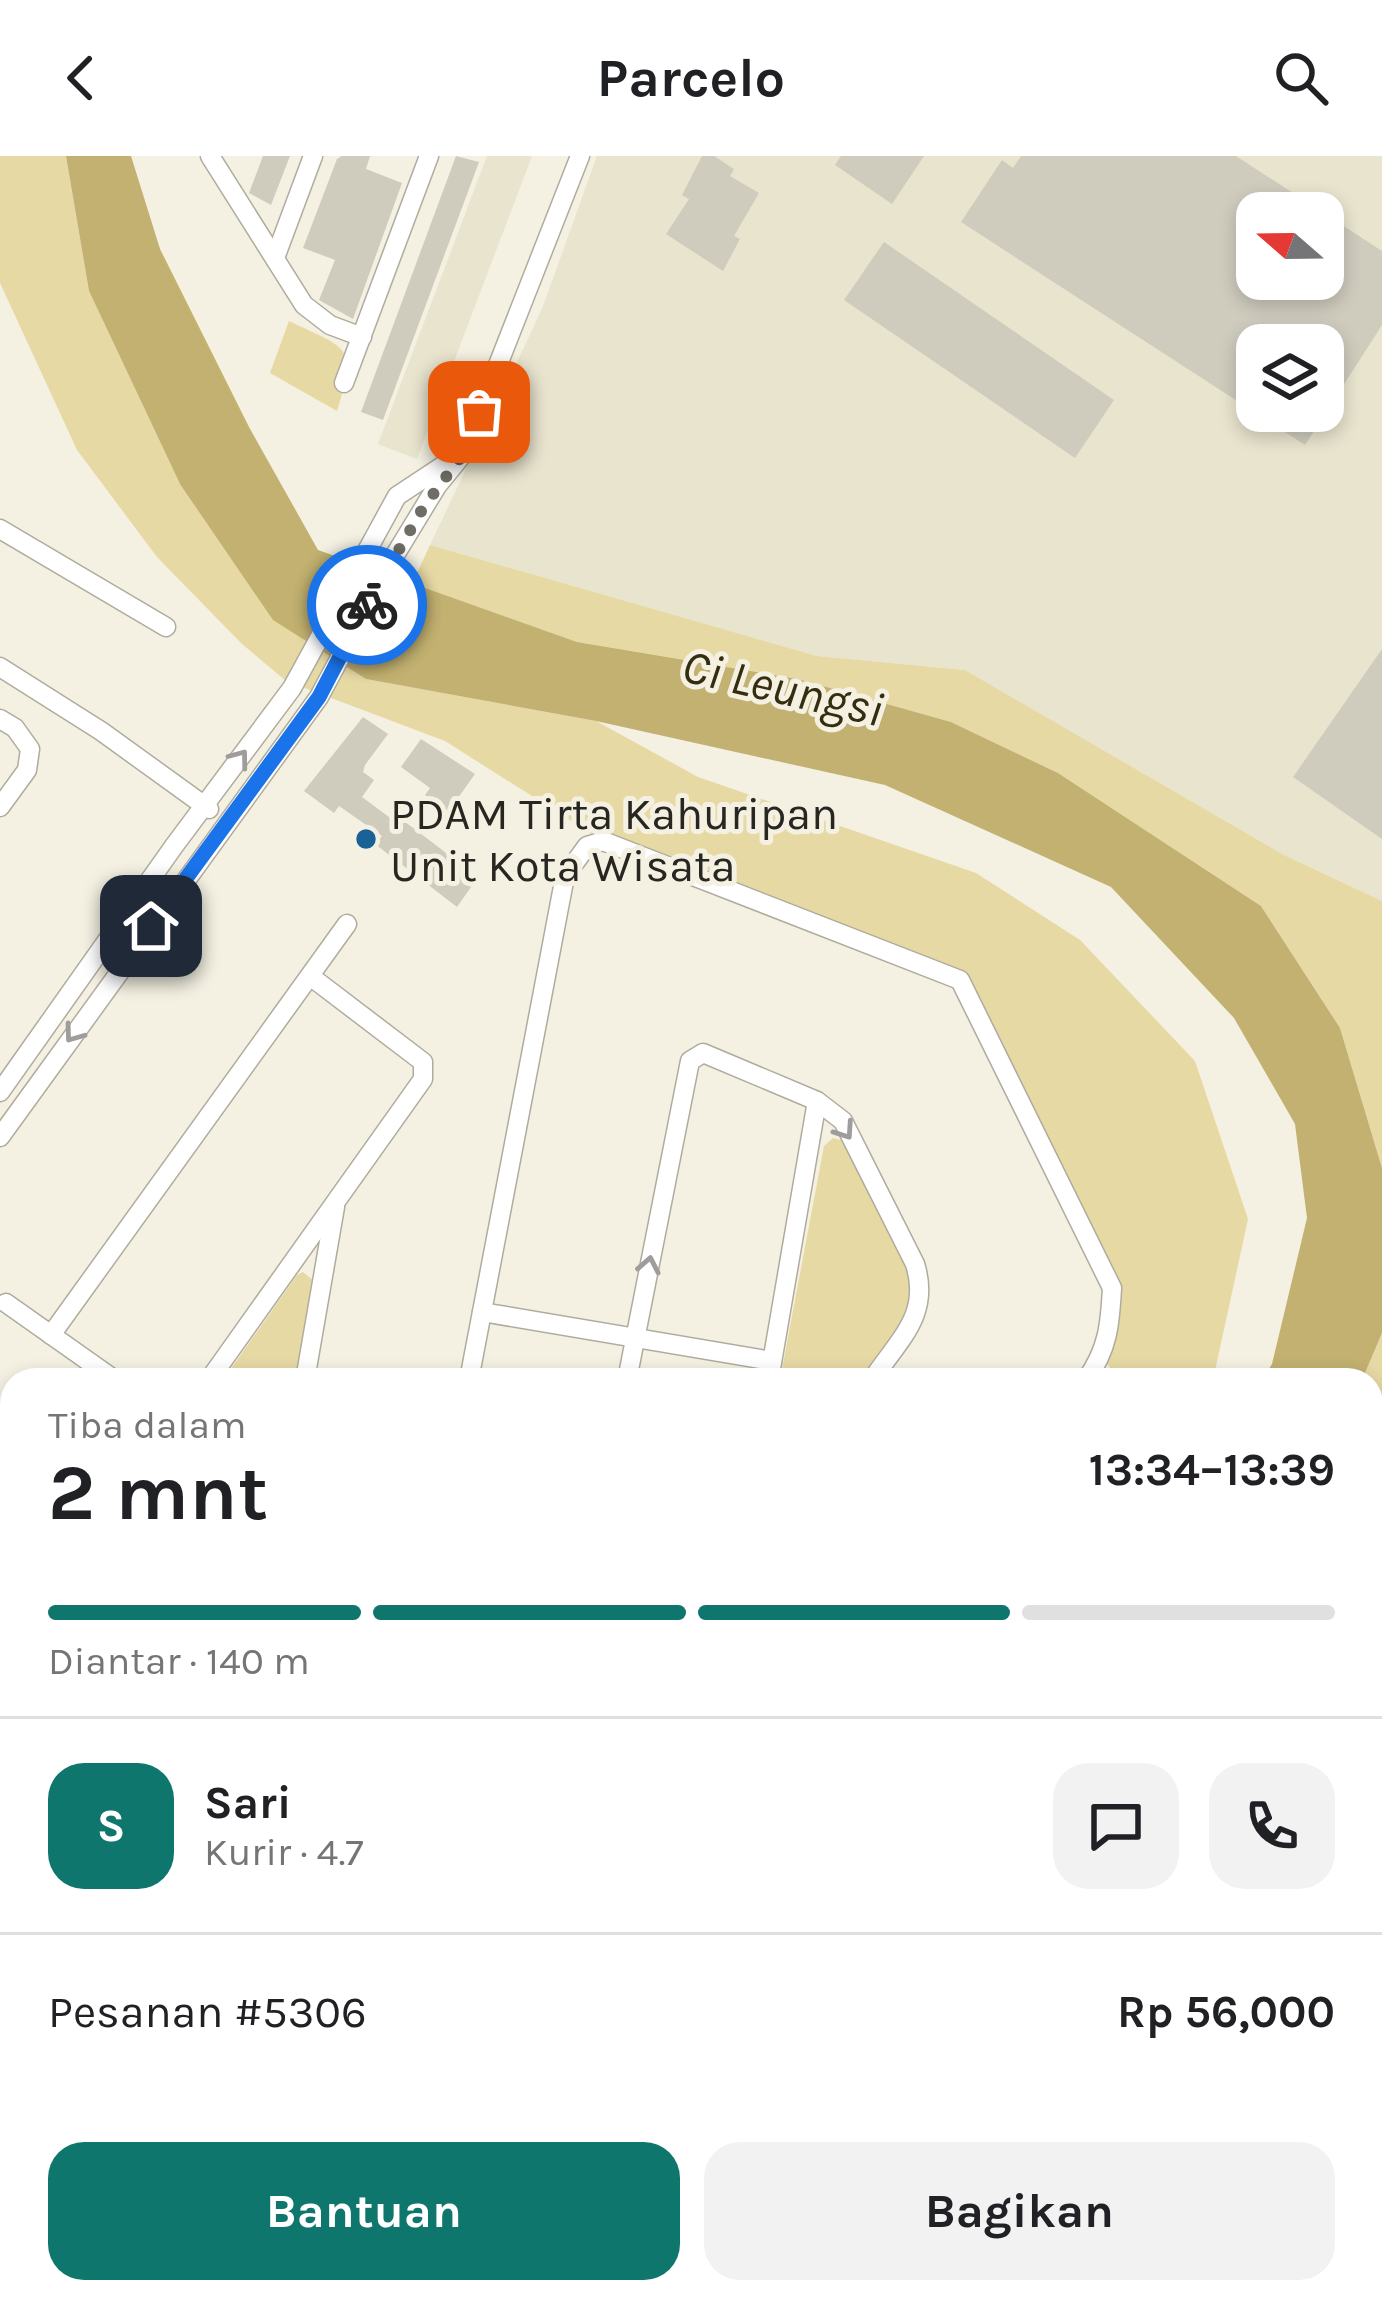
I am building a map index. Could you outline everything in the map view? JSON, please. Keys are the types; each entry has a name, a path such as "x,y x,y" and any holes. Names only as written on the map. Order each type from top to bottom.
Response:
{"street":[{"path":"210,156 304,304 330,325 362,337"},
{"path":"275,258 313,156"},
{"path":"344,383 430,156"},
{"path":"0,1137 319,697 394,555 463,454 580,156"},
{"path":"0,1092 292,688 398,496 463,454"},
{"path":"0,529 166,627"},
{"path":"0,667 101,731 226,821"},
{"path":"0,719 15,728 30,749 27,770 0,807"},
{"path":"471,1368 565,876 586,846 603,841 960,980 1112,1288 1110,1334 1094,1368"},
{"path":"51,1335 347,924"},
{"path":"218,1368 423,1079 424,1062 310,976"},
{"path":"629,1368 690,1061 703,1053 817,1101 844,1121 923,1289 920,1307 880,1368"},
{"path":"771,1368 817,1101"},
{"path":"307,1368 336,1201"},
{"path":"6,1303 98,1368"},
{"path":"482,1312 635,1339 757,1368"}],"shaded area":[{"path":"0,156 66,156 89,291 180,484 366,679 596,721 698,777 976,873 1080,940 1195,1061 1248,1219 1216,1368 1110,1368 1103,1356 1112,1288 960,980 603,841 445,741 286,681 241,643 157,557 77,450 0,283"},
{"path":"487,156 532,156 417,459 378,444"},
{"path":"597,156 1382,156 1382,901 1284,855 965,670 817,656 430,545 542,309"},
{"path":"289,321 343,352 347,373 337,411 270,373"},
{"path":"430,545 817,656 965,670 1284,855 1382,901 1382,1168 1340,1028 1261,906 1058,773 951,722 798,679 577,642 412,584"},
{"path":"833,1138 845,1141 917,1286 916,1299 877,1368 782,1368 824,1146"},
{"path":"303,1272 314,1281 299,1368 231,1368"},
{"path":"1382,1333 1382,1368 1367,1368"}],"water":[{"name":"Ci Leungsi","path":"66,156 131,156 160,249 249,427 318,550 577,642 798,679 951,722 1058,773 1261,906 1340,1028 1382,1168 1382,1333 1367,1368 1270,1368 1307,1218 1295,1124 1234,1018 1111,887 885,785 596,721 366,679 273,620 180,484 89,291"}],"building":[{"path":"263,156 290,156 271,205 249,193"},
{"path":"342,156 370,156 366,169 402,183 353,319 319,300 335,260 303,248"},
{"path":"456,156 479,162 383,420 361,412"},
{"path":"702,156 714,156 734,169 730,176 759,193 734,236 740,239 723,271 666,234 689,199 682,195"},
{"path":"841,156 924,156 892,204 835,165"},
{"path":"1021,156 1236,156 1291,192 1236,192 1236,300 1344,300 1344,226 1382,251 1382,325 1344,384 1344,324 1236,324 1236,400 961,222 1002,160 1013,168"},
{"path":"884,242 1114,400 1075,458 844,300"},
{"path":"1285,432 1313,432 1305,445"},
{"path":"1382,649 1382,839 1293,777"},
{"path":"363,717 388,734 365,765 363,772 374,780 362,797 393,820 396,815 478,877 457,907 375,844 382,836 339,806 334,813 304,791"},
{"path":"421,739 475,774 448,812 425,795 430,788 401,767"}],"way so far":[{"path":"367,605 423,508 463,454 479,412"}],"place":[{"name":"PDAM Tirta Kahuripan Unit Kota Wisata","path":"366,839"}],"route":[{"path":"151,926 319,697 367,605"}]}
